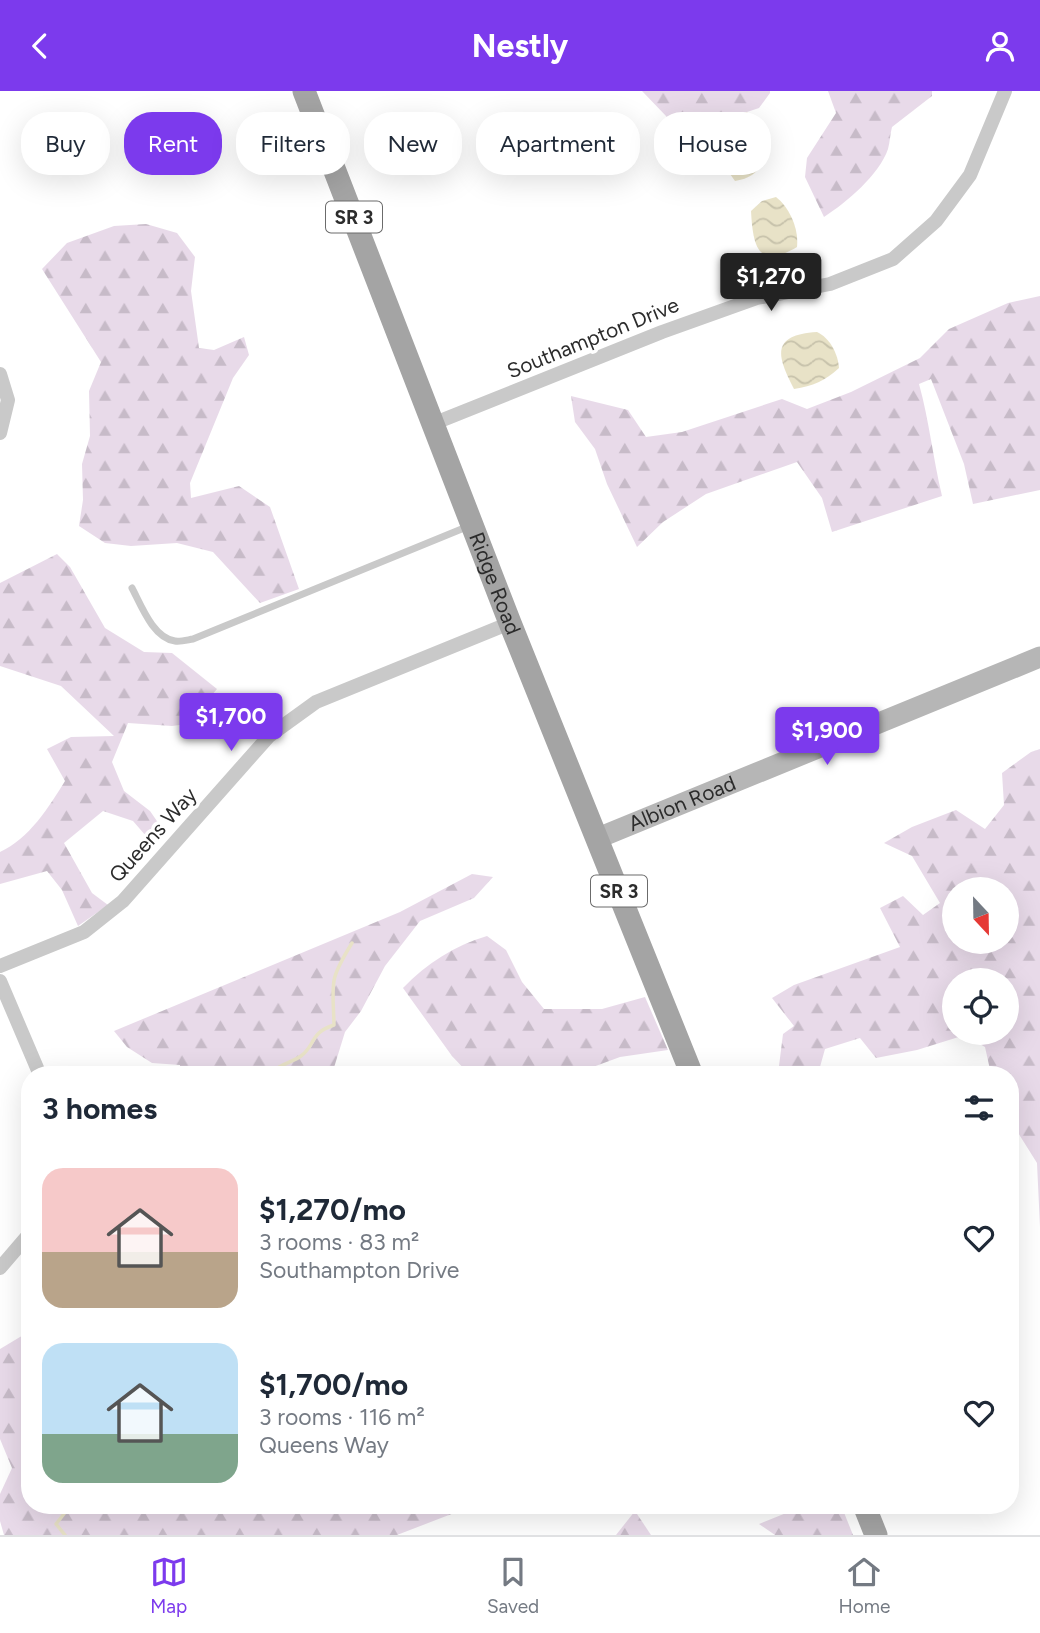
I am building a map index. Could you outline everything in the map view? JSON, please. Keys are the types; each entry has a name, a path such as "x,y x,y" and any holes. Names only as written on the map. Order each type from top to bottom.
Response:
{"main road":[{"name":"Ridge Road","path":"304,91 510,622 688,1066"},
{"path":"868,1514 876,1535"}],"street":[{"name":"Southampton Drive","path":"435,423 662,332 757,298 830,284 892,259 936,221 970,176 1005,91"},
{"path":"0,374 8,400 0,433"},
{"name":"Queens Way","path":"0,966 84,932 123,901 269,736 316,702 510,622"},
{"name":"Albion Road","path":"598,838 1040,657"},
{"path":"0,981 36,1066"},
{"path":"0,1268 21,1244"}],"lane":[{"path":"132,588 154,626 164,637 176,641 192,639 473,525"}],"green space":[{"path":"642,91 770,91 759,108 747,112 662,112"},
{"path":"828,91 932,91 932,96 892,127 884,159 870,178 824,217 805,177 807,158 836,113"},
{"path":"146,224 177,233 195,257 191,291 199,348 214,350 244,337 249,355 233,378 190,483 191,498 239,486 270,507 299,589 260,603 213,552 177,543 131,546 105,543 79,526 83,500 82,464 90,436 89,391 101,362 42,269 67,243 114,226"},
{"path":"1040,296 1040,490 973,504 964,464 931,379 919,384 942,496 832,532 822,498 797,462 706,494 663,522 637,547 607,484 595,449 575,422 571,396 628,410 646,437 682,432 782,399 807,409 851,392 920,358 949,329 1008,303"},
{"path":"57,554 70,567 105,628 144,652 172,653 217,689 187,724 172,726 128,723 112,762 124,791 150,811 159,824 146,836 133,821 103,811 64,843 92,893 108,905 78,926 62,890 47,871 0,884 0,852 29,831 65,781 47,749 71,737 114,736 61,686 0,666 0,583"},
{"path":"1040,749 1040,1227 1037,1163 1019,1134 1019,1066 989,1066 985,1047 982,1045 1019,1045 1019,968 942,968 942,1042 876,1058 860,1038 825,1049 820,1066 779,1066 783,1034 794,1026 772,998 794,985 900,947 880,908 903,896 923,915 940,903 912,856 884,843 912,827 956,810 985,829 1004,805 1002,773 1031,752"},
{"path":"472,874 493,877 474,898 420,921 385,966 361,1011 345,1032 334,1066 180,1066 152,1063 127,1047 114,1031 400,912"},
{"path":"487,936 506,950 522,982 544,1009 602,1009 645,997 668,1050 620,1057 596,1066 461,1066 403,988 442,956"},
{"path":"21,1336 21,1514 451,1514 397,1535 4,1535 0,1521 0,1494 12,1468 0,1439 0,1349"},
{"path":"633,1514 637,1514 651,1535 616,1535"},
{"path":"784,1514 845,1514 853,1535 775,1535 759,1524"}],"water":[{"path":"731,175 751,175 748,177 735,181"},
{"path":"776,197 792,219 797,233 797,247 774,256 760,251 756,244 751,211 762,201"},
{"path":"817,332 826,338 832,347 839,368 818,382 794,389 781,357 782,349 791,338"}],"waterway":[{"path":"281,1066 301,1056 320,1032 334,1025 335,975 352,943"},
{"path":"64,1514 56,1524 65,1535"}]}
